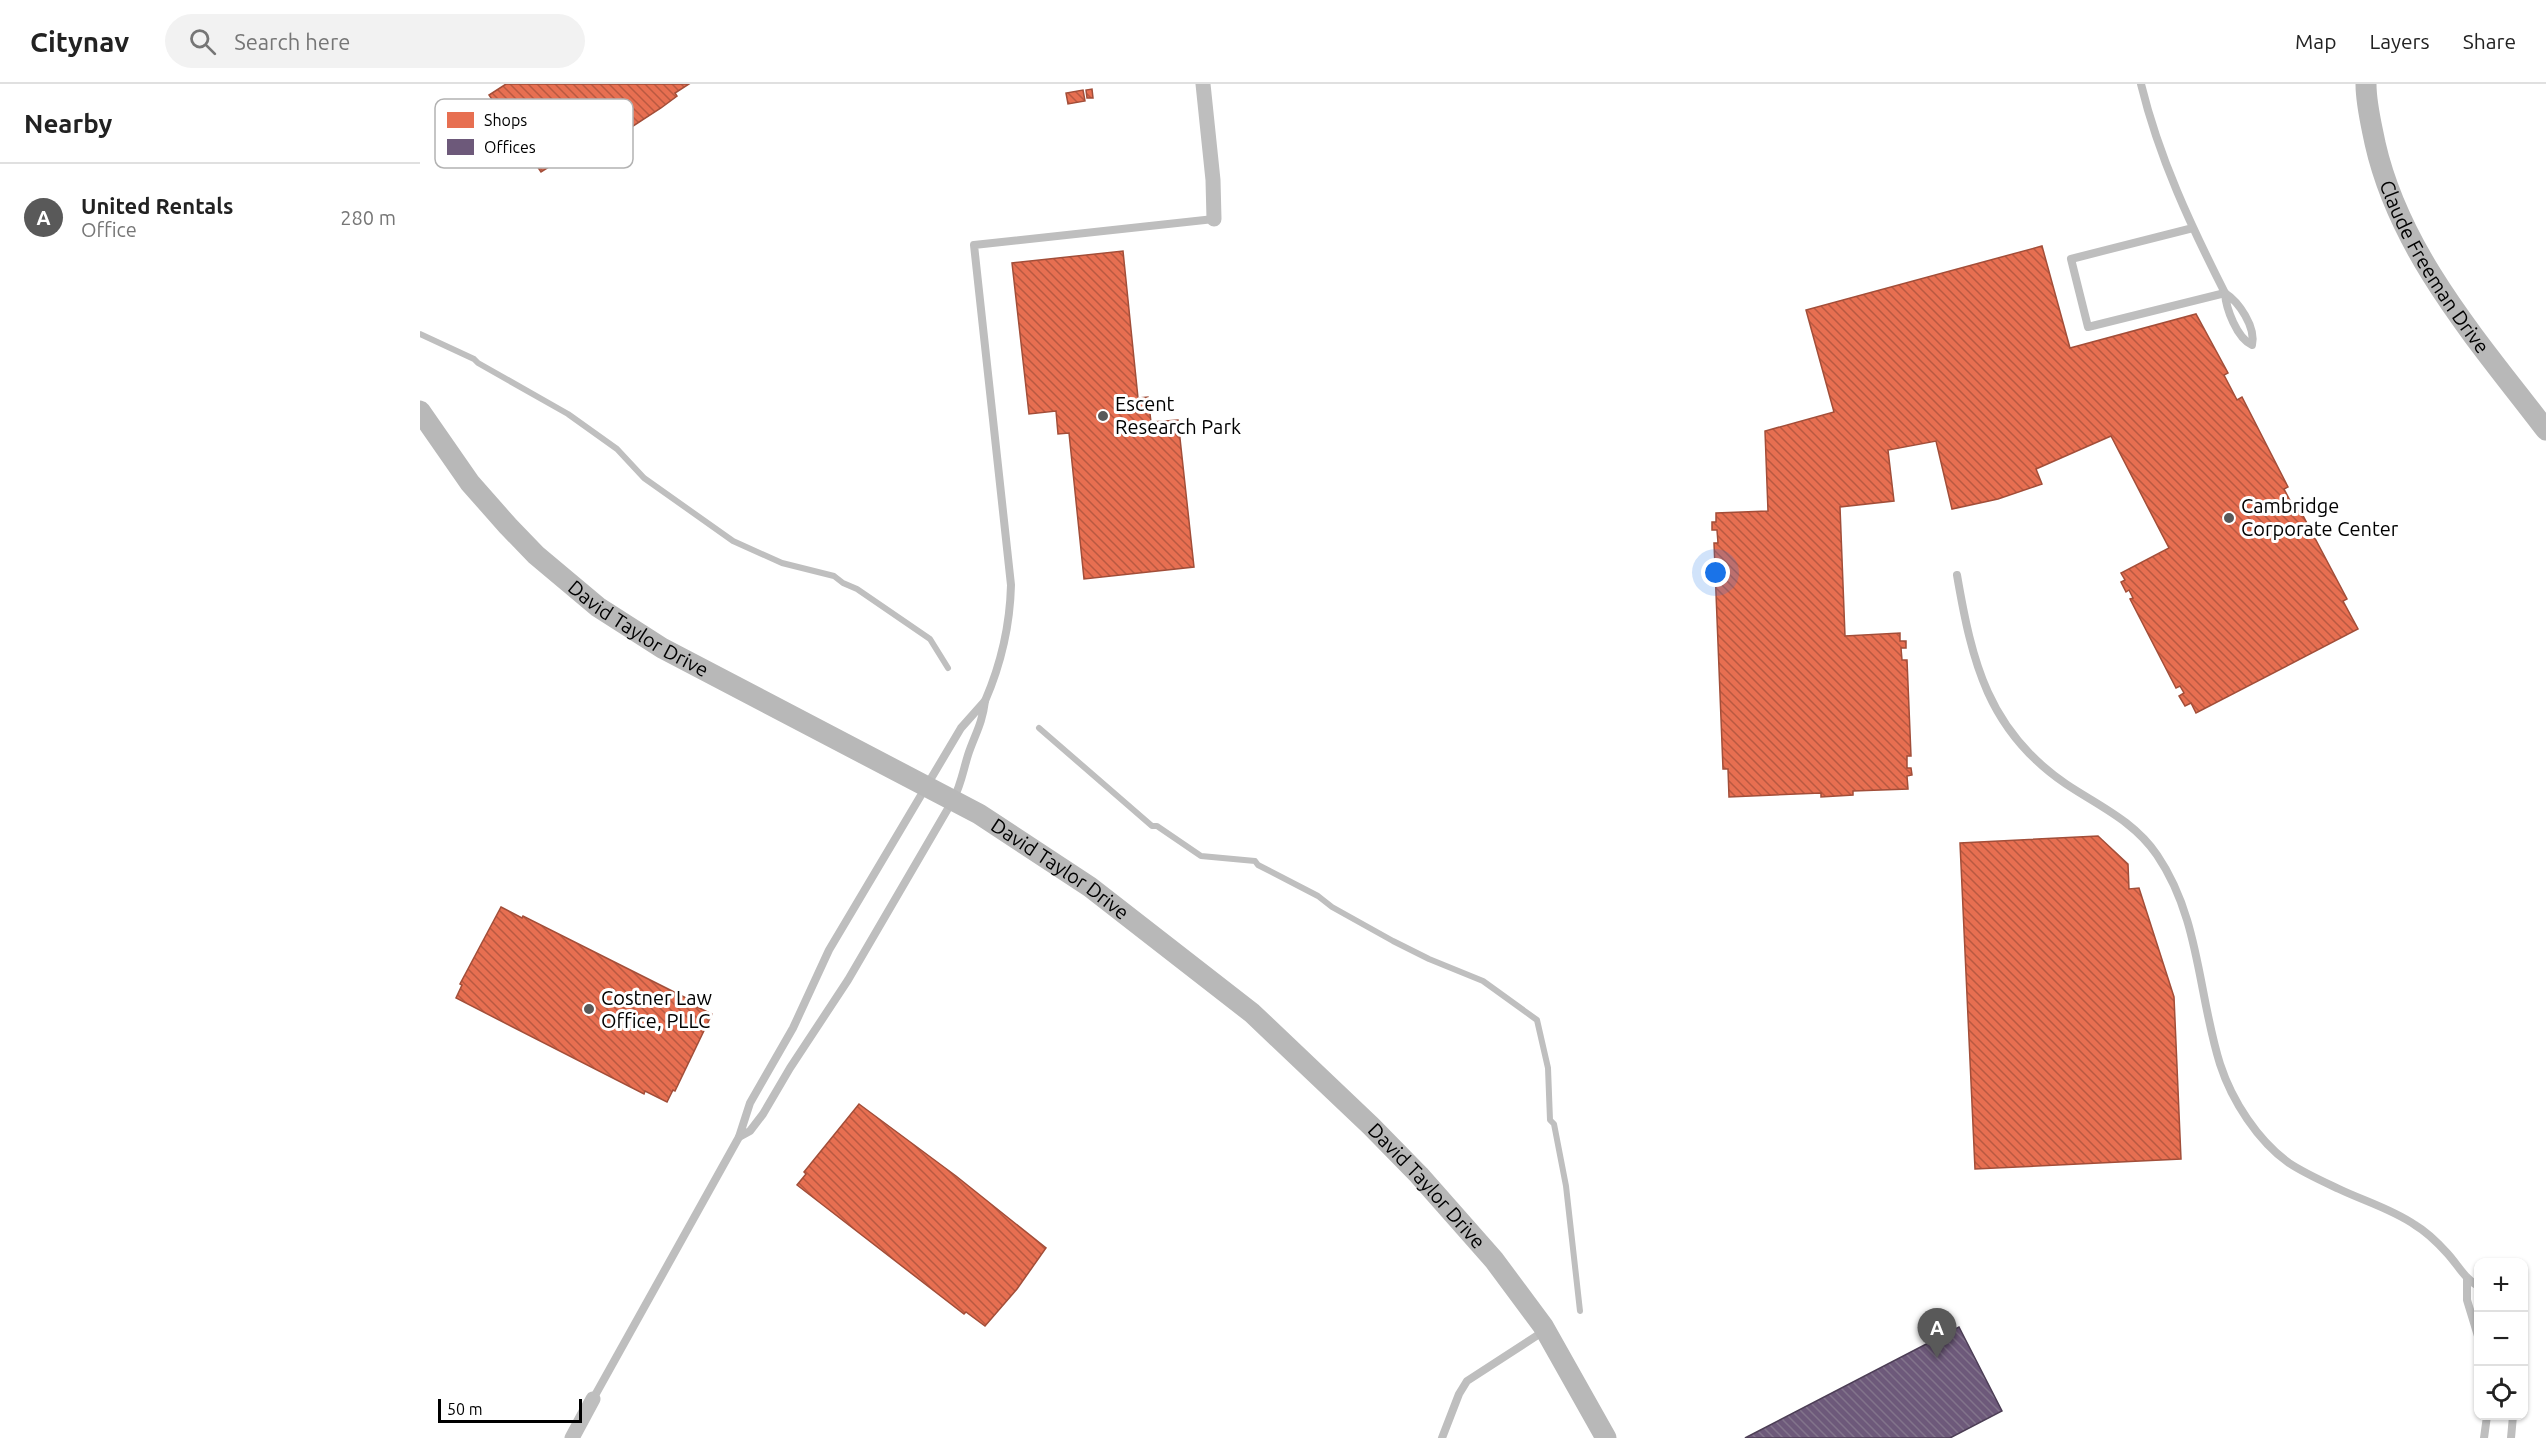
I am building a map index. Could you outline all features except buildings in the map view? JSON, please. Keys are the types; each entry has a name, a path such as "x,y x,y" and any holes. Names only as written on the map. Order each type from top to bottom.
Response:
{"street":[{"path":"1203,84 1213,180 1214,219"},
{"name":"Claude Freeman Drive","path":"2367,84 2370,119 2377,152 2385,179 2407,232 2448,300 2546,430"},
{"name":"David Taylor Drive","path":"420,411 470,483 508,526 536,555 598,607 662,648 979,814 1099,894 1205,975 1291,1047 1371,1126 1457,1217 1516,1288 1545,1330 1606,1438"},
{"path":"572,1438 593,1399"}],"lane":[{"path":"2141,84 2165,163 2193,228 2225,293 2229,310 2242,336 2252,345 2252,330 2239,305 2225,293"},
{"path":"739,1137 750,1131 763,1114 854,970 953,800 963,778 968,755 982,723 985,701 999,664 1010,609 1011,585 974,245 1214,219"},
{"path":"2193,228 2071,259 2088,327 2225,293"},
{"path":"1956,575 1971,649 1983,684 1998,712 2027,751 2045,768 2111,810 2140,835 2155,852 2172,880 2189,922 2220,1063 2230,1090 2248,1118 2289,1163 2340,1190 2400,1215 2416,1225 2447,1252 2468,1280 2474,1284"},
{"path":"593,1399 739,1137 745,1113 793,1028 830,950 961,728 985,701"},
{"path":"2468,1280 2467,1300 2474,1323"},
{"path":"1442,1438 1459,1394 1467,1381 1545,1330"},
{"path":"2484,1438 2486,1420"},
{"path":"2511,1438 2513,1420"}],"waterway":[{"path":"420,334 474,359 568,414 617,449 644,478 733,541 782,563 834,576 857,589 930,639 948,668"},
{"path":"1039,728 1152,826 1157,826 1201,856 1255,861 1258,865 1318,896 1332,907 1393,941 1429,959 1483,981 1537,1020 1548,1068 1550,1120 1554,1124 1566,1186 1580,1311"}],"place":[{"name":"Escent Research Park","path":"1103,416"},
{"name":"Cambridge Corporate Center","path":"2229,518"},
{"name":"Costner Law Office, PLLC","path":"589,1009"},
{"name":"United Rentals","path":"1937,1358"}]}
